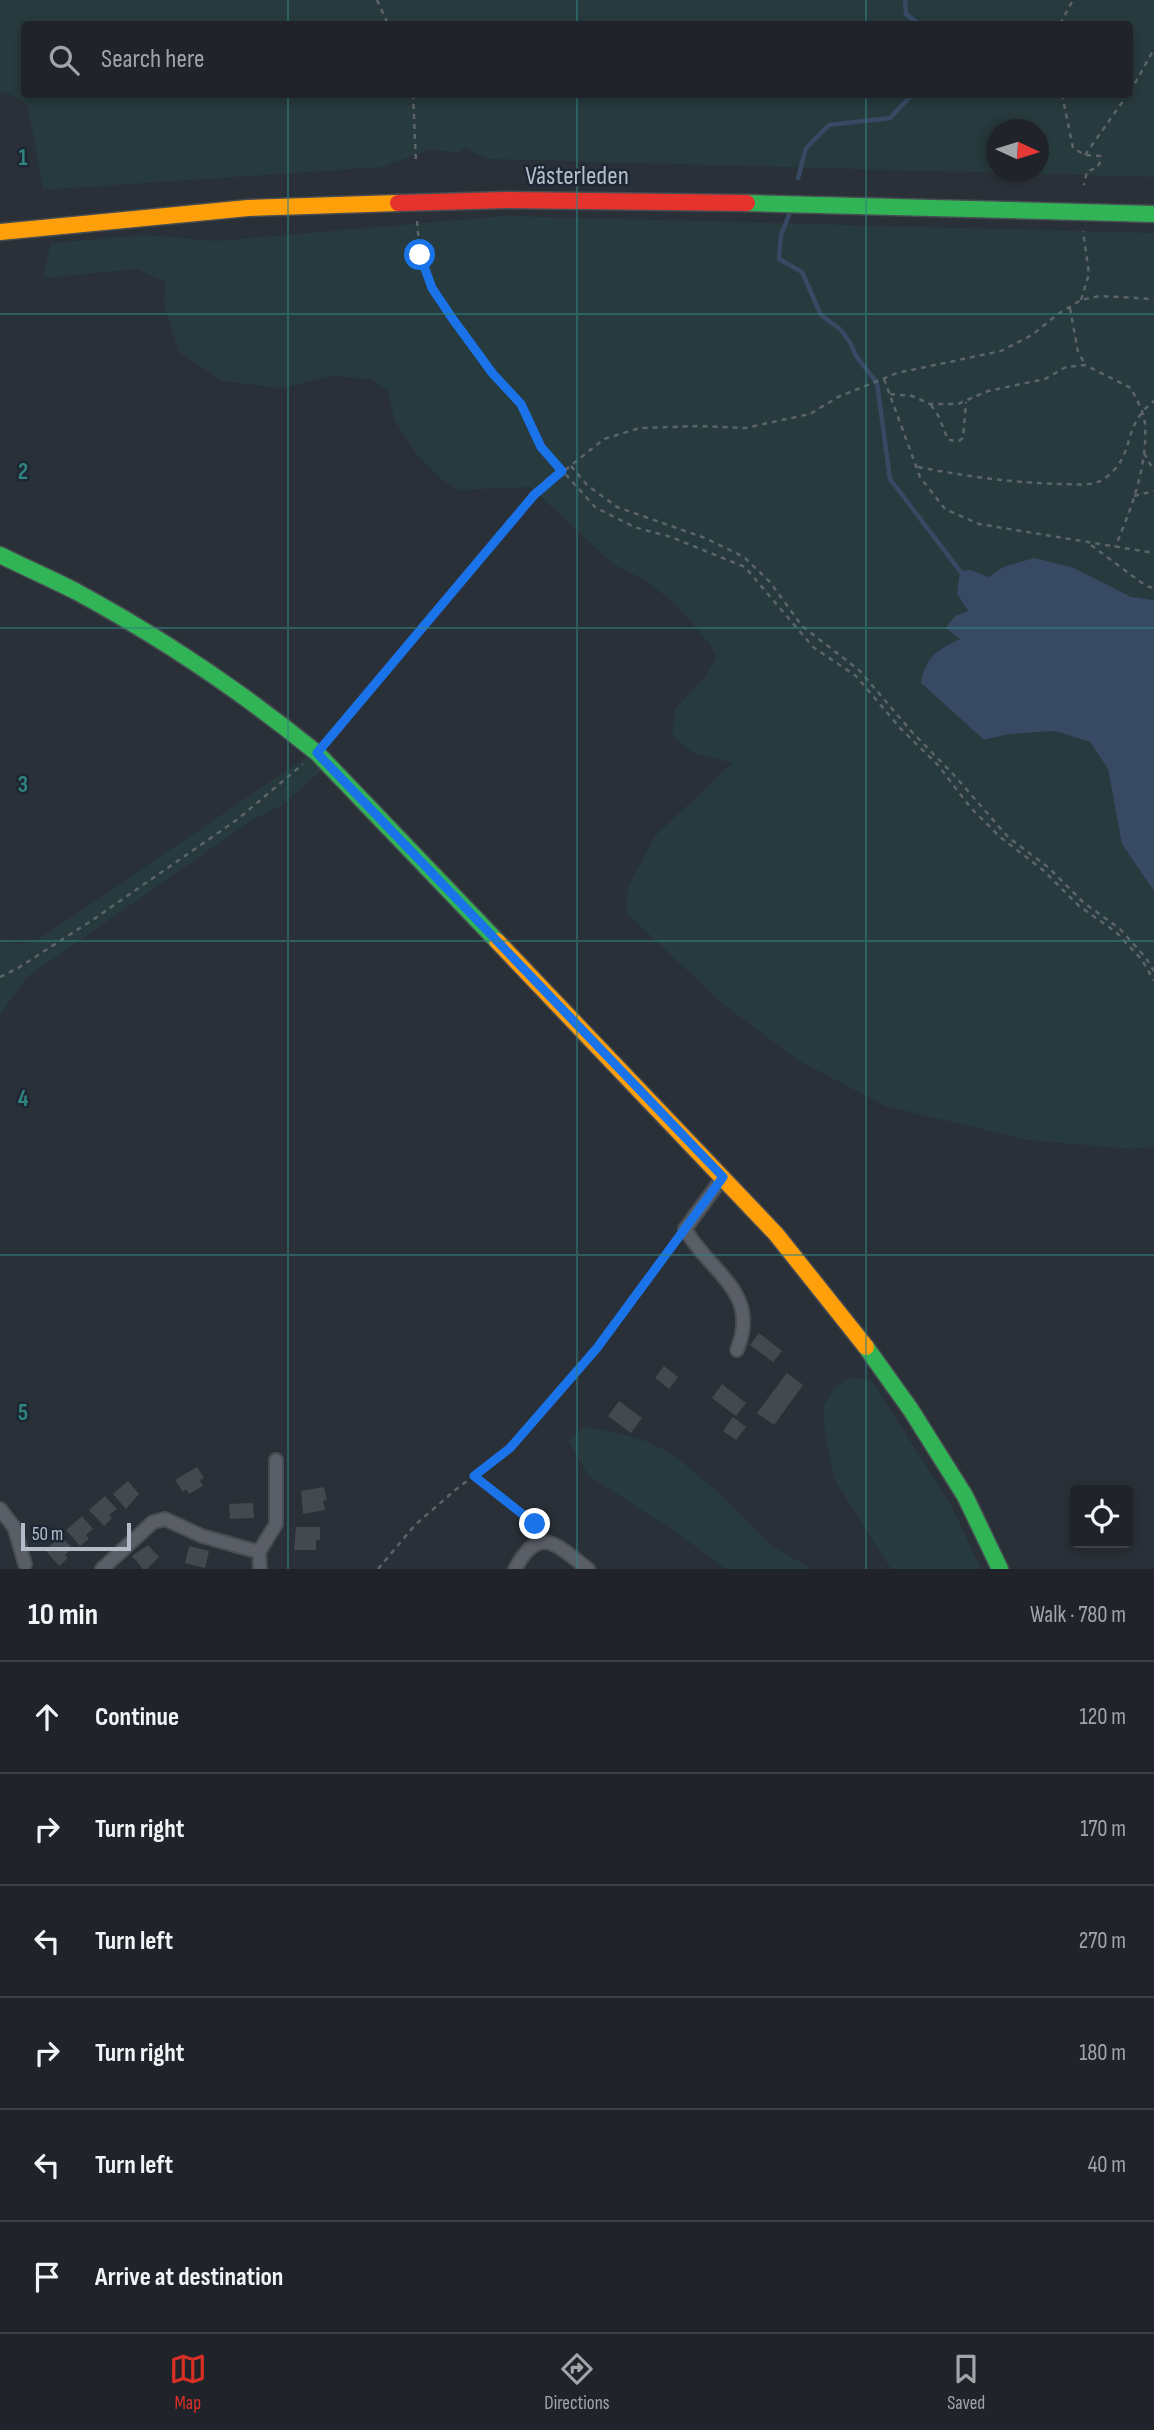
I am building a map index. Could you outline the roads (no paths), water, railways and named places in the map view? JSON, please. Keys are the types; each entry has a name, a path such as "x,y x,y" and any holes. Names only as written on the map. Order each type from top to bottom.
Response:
{"main road":[{"name":"Västerleden","path":"0,220 248,197 493,190 725,191 1154,202"},
{"name":"Västerleden","path":"0,232 248,208 506,200 737,202 1154,214"},
{"path":"0,555 90,599 182,653 274,718 317,753 776,1234 863,1343 911,1410 965,1496 1000,1569"}],"street":[{"path":"723,1177 685,1229 709,1262 733,1288 743,1306 743,1337 737,1350"},
{"path":"260,1569 259,1552 276,1524 276,1460"},
{"path":"0,1508 14,1527 22,1567"},
{"path":"102,1569 153,1522 165,1519 202,1536 259,1552"},
{"path":"515,1569 531,1545 540,1541 556,1546 588,1569"}],"water":[{"path":"1034,558 1074,568 1131,597 1154,600 1154,891 1122,844 1108,769 1090,742 1055,731 1009,734 984,740 921,683 929,660 960,639 946,628 955,616 968,611 957,594 960,571 971,570 989,577 1003,567"}],"waterway":[{"path":"905,0 906,14 915,21"},
{"path":"798,178 806,148 829,125 890,118 909,98"},
{"path":"789,215 781,235 779,259 802,272 821,315 841,330 856,356 877,383 890,479 960,571"}]}
